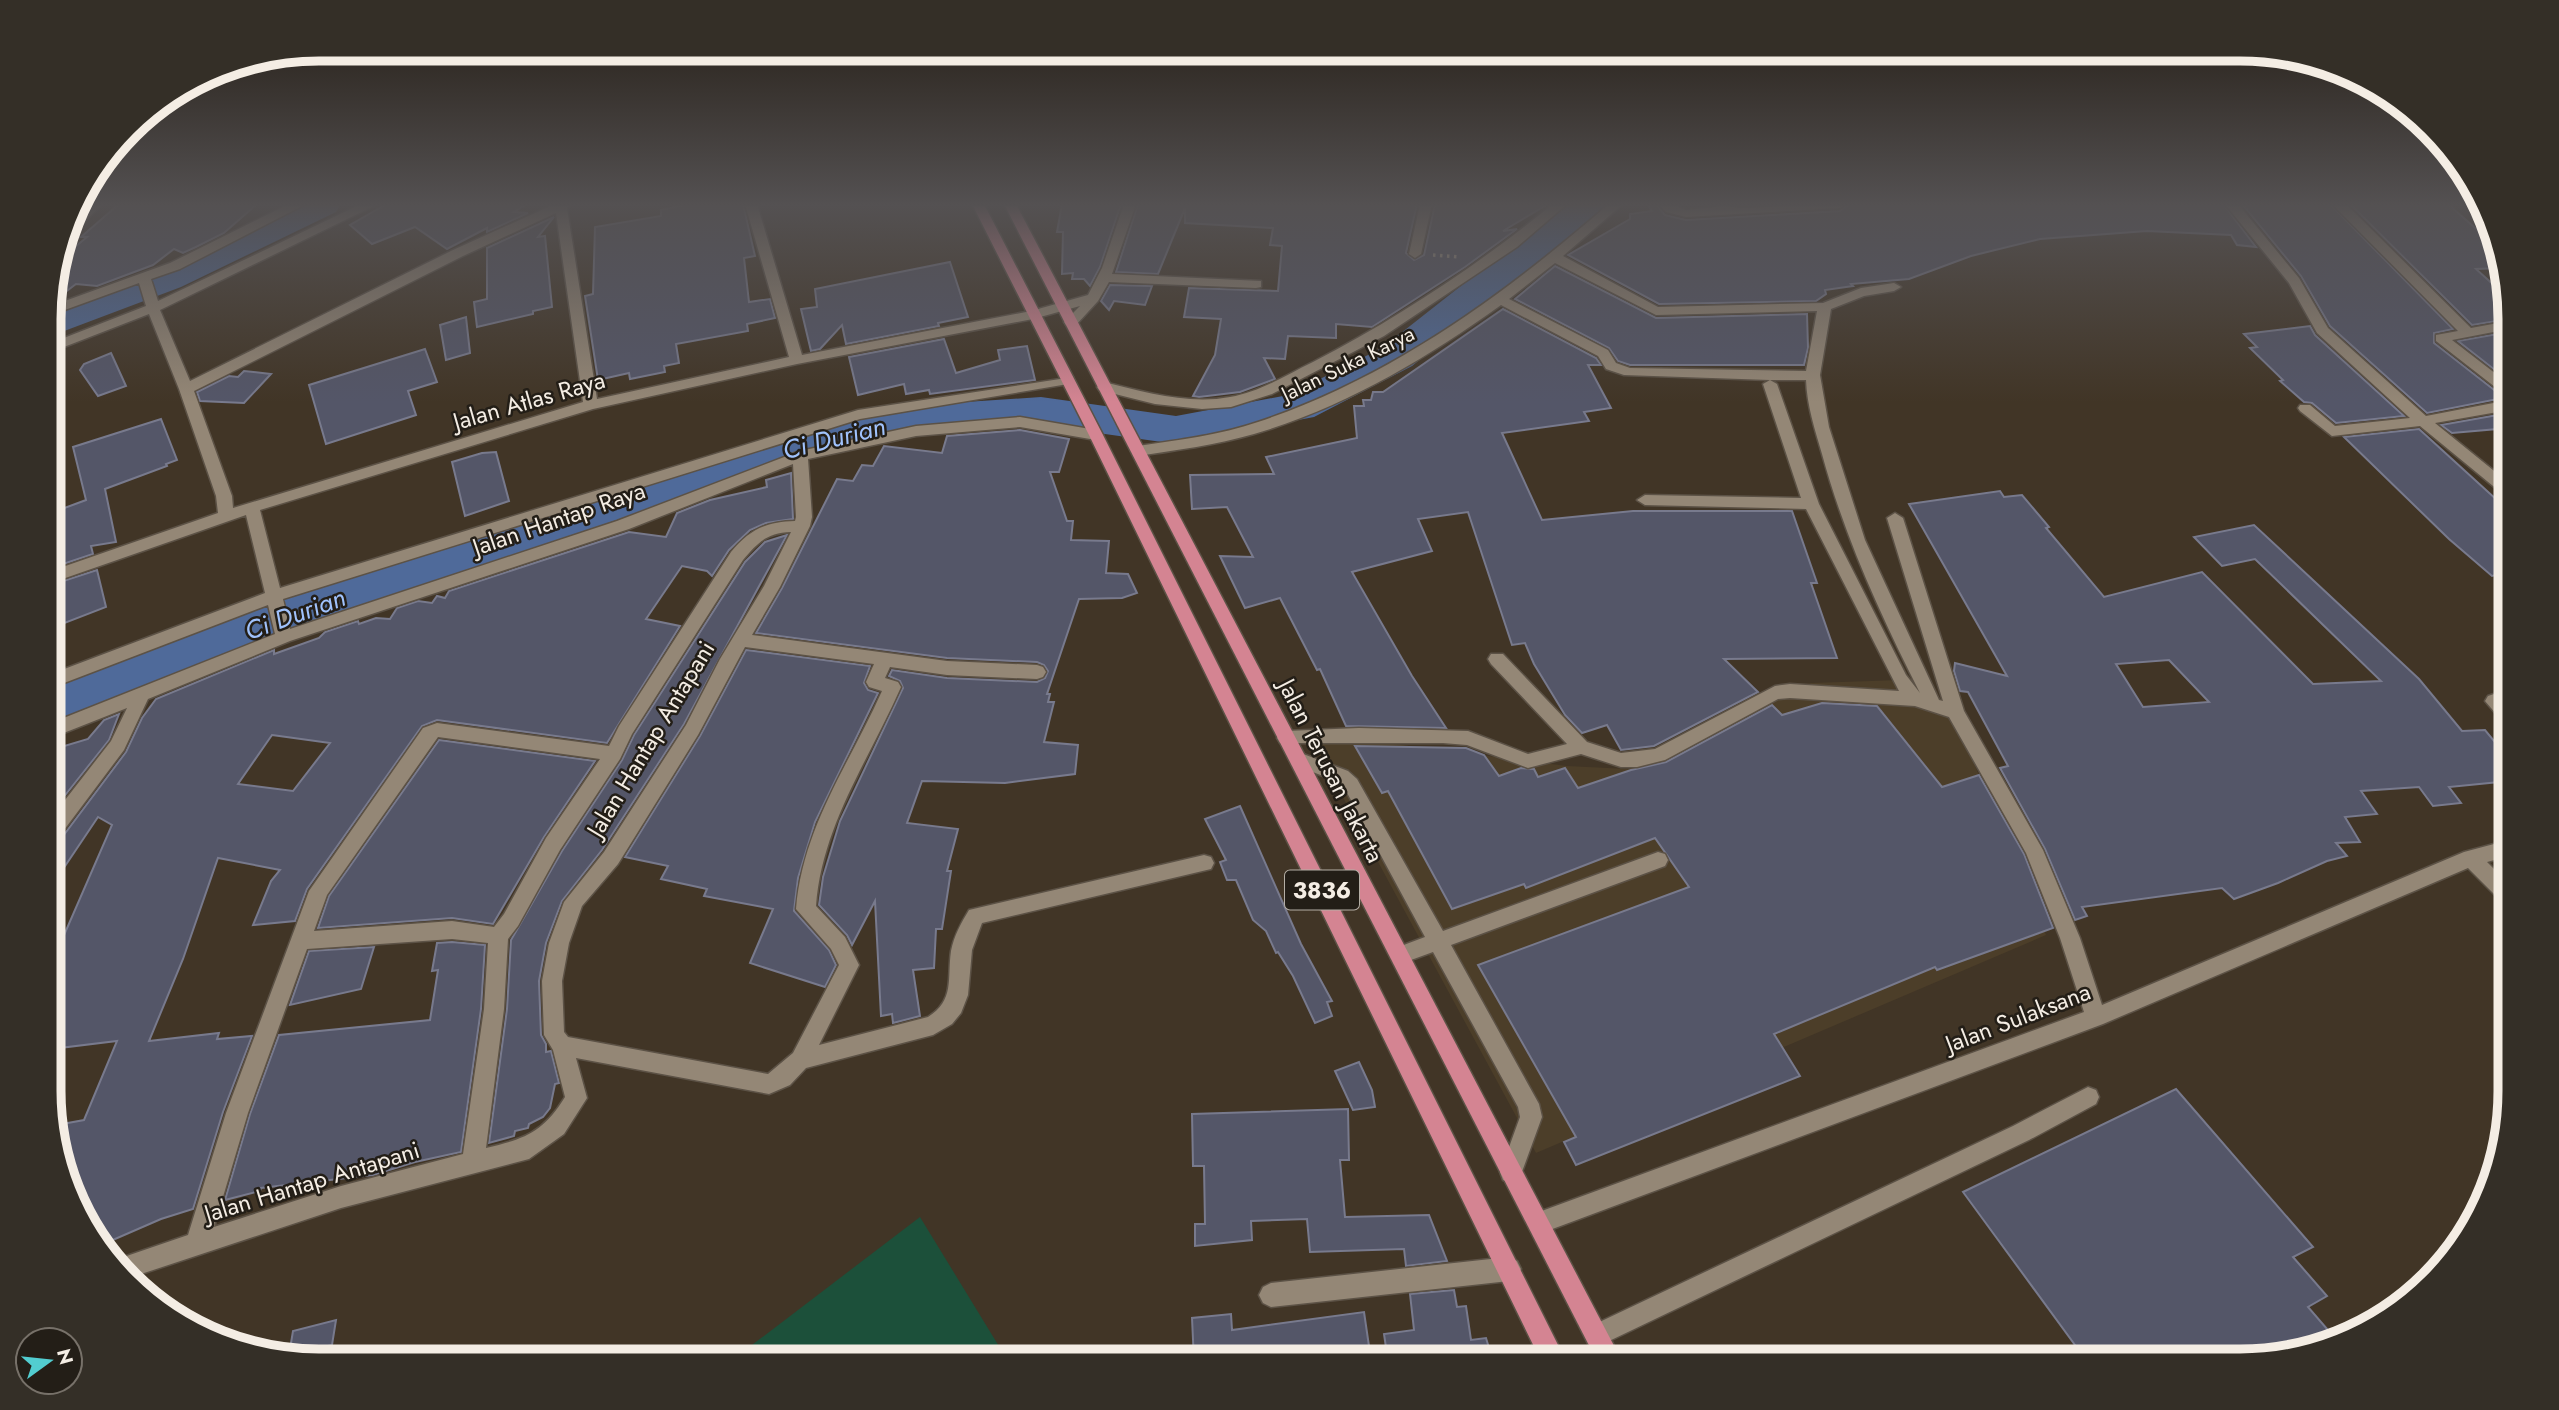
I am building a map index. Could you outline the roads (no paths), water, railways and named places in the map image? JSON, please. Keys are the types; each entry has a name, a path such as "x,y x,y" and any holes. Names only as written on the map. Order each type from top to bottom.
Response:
{"main road":[{"name":"3836","path":"1010,270 1092,428 1548,1349"},
{"name":"Jalan Terusan Jakarta","path":"1044,270 1604,1349"}],"street":[{"path":"62,308 145,281 167,270"},
{"path":"61,344 229,270"},
{"path":"186,389 424,270"},
{"path":"573,270 591,405"},
{"path":"770,270 797,360"},
{"path":"1071,322 1093,298 1108,270"},
{"path":"1104,387 1202,404 1231,402 1267,391 1379,333 1473,270"},
{"name":"Jalan Suka Karya","path":"1135,447 1261,427 1330,400 1412,360 1540,270"},
{"path":"1578,270 1656,311 1668,313 1825,307 1861,292 1894,287"},
{"path":"2284,270 2318,317 2322,330 2423,421 2498,482"},
{"path":"2405,270 2467,332"},
{"path":"1105,278 1256,284"},
{"path":"145,281 224,496 226,515"},
{"name":"Jalan Atlas Raya","path":"61,573 251,507 591,405 797,360 1032,315 1093,298"},
{"path":"1499,299 1603,353 1611,366 1629,372 1813,376"},
{"path":"1825,307 1813,376 1819,418 1844,507 1868,569 1893,625 1930,693 1923,701"},
{"path":"2498,326 2441,338 2498,382"},
{"path":"61,677 275,600 858,415 1069,383"},
{"path":"1770,384 1811,504 1899,680 1923,701"},
{"path":"2305,408 2332,431 2423,421 2498,407"},
{"name":"Jalan Hantap Raya","path":"61,727 141,696 283,633 624,525 800,456 889,435 1009,422 1092,428"},
{"name":"Jalan Hantap Antapani","path":"130,1266 341,1198 530,1148 552,1132 568,1113 576,1098 562,1046 554,1035 552,981 559,943 574,902 611,858 692,730 802,526 804,517 800,456"},
{"path":"1645,500 1811,504"},
{"path":"251,507 283,633"},
{"path":"1895,518 1955,712 2034,850 2070,938 2096,1017"},
{"path":"473,1163 494,1009 498,936 511,920 553,844 614,754 625,730 737,556 757,531 802,526"},
{"path":"742,640 947,668 1038,673"},
{"path":"1497,659 1581,747 1621,760 1646,759 1659,755 1759,699 1790,691 1923,701 1955,712"},
{"path":"562,1046 769,1084 782,1078 800,1060 849,965 838,943 806,909 806,883 814,847 891,690 891,685 875,682 884,660"},
{"path":"61,819 118,745 141,696"},
{"path":"2494,701 2498,705"},
{"path":"197,1244 237,1113 319,891 386,791 430,732 437,730 614,754"},
{"path":"1286,738 1359,734 1468,738 1528,761 1581,747"},
{"path":"1298,759 1342,776 1351,784 1528,1104 1531,1117 1511,1172"},
{"name":"Jalan Sulaksana","path":"1539,1223 2096,1017 2471,858 2498,851"},
{"path":"2471,858 2498,884"},
{"path":"1400,955 1658,860"},
{"path":"800,1060 933,1025 946,1017 954,1006 965,930 976,916 1204,863"},
{"path":"301,940 452,930 498,936"},
{"path":"1597,1335 1984,1151 2088,1097"},
{"path":"1271,1295 1509,1269"}],"waterway":[{"path":"61,320 186,270"},
{"name":"Ci Durian","path":"61,700 388,580 755,457 905,420 1041,411 1176,430 1299,407 1397,357 1506,270"}]}
